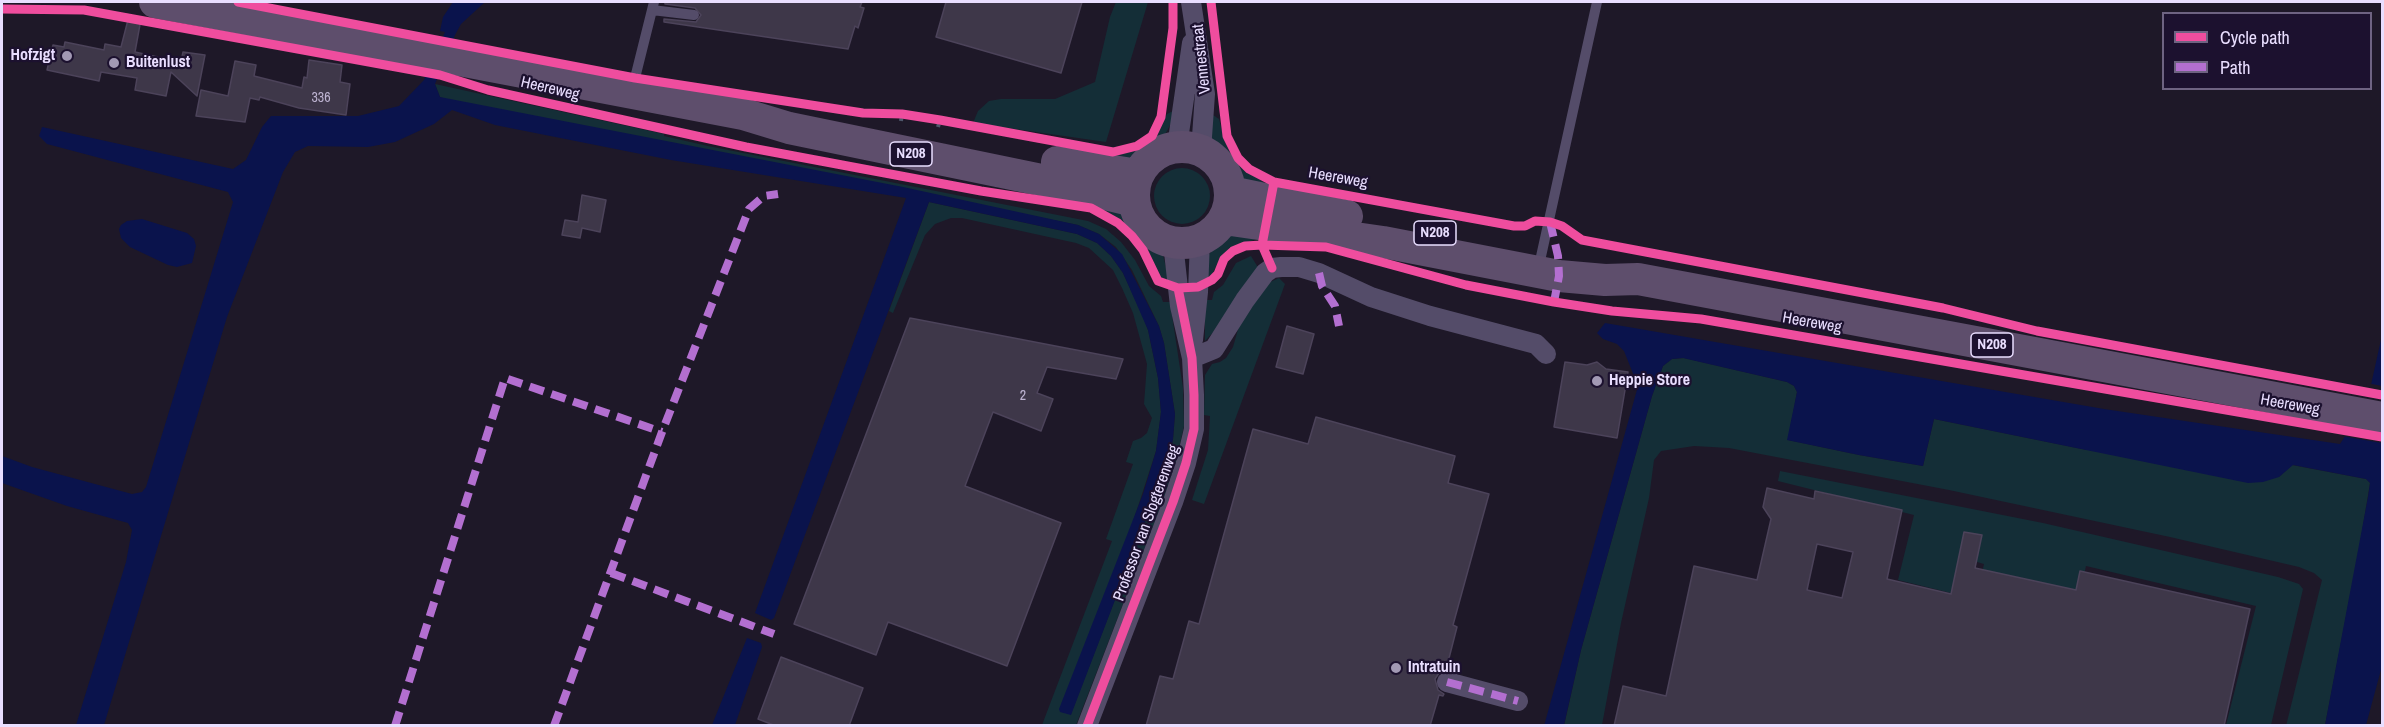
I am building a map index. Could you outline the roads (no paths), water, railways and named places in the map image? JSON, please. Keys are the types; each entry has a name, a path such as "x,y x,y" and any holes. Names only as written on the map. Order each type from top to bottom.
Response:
{"main road":[{"name":"Heereweg","path":"155,2 743,114 793,115 1066,164 1136,188"},
{"path":"1189,149 1218,163 1228,182 1227,206 1209,235 1186,242 1155,235 1147,228 1136,211 1136,188 1154,156 1189,149"},
{"name":"Heereweg","path":"1227,206 1270,202 1539,262 1601,263 1638,279 2382,418"}],"street":[{"name":"Vennestraat","path":"1189,149 1205,94 1191,2"},
{"name":"Professor van Slogterenweg","path":"1186,242 1180,306 1192,358"},
{"name":"Professor van Slogterenweg","path":"1087,726 1186,463 1194,429 1192,358 1198,292 1186,242"},
{"path":"1192,358 1214,349 1265,273 1272,268 1281,267 1299,267 1319,273 1371,297 1430,316 1536,344 1546,354"},
{"path":"1447,682 1518,700"}],"lane":[{"path":"1539,262 1550,222 1597,2"},
{"path":"629,92 635,78 653,6 694,15"}],"place":[{"name":"Hofzigt","path":"67,56"},
{"name":"Buitenlust","path":"114,63"},
{"name":"Heppie Store","path":"1597,381"},
{"name":"Intratuin","path":"1396,668"}]}
